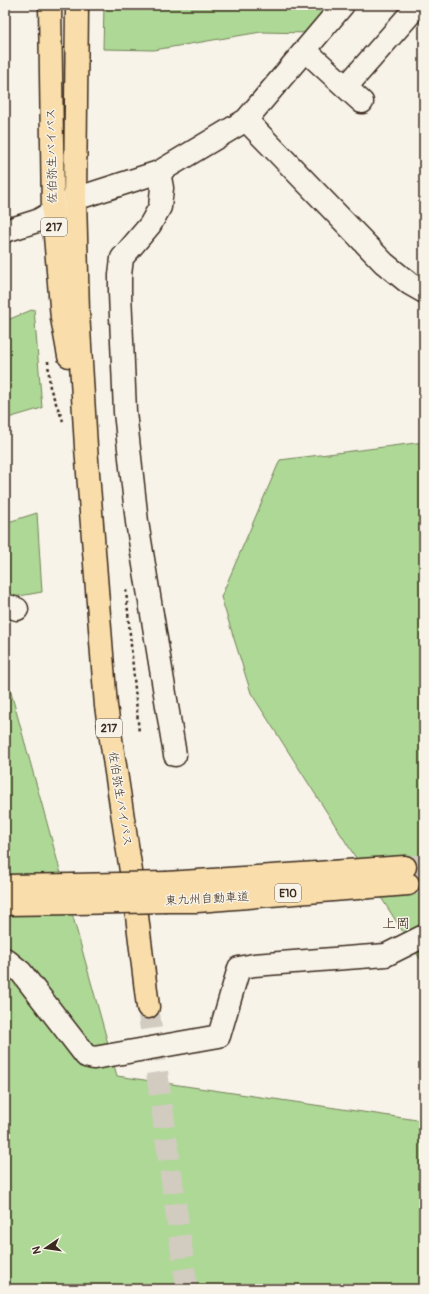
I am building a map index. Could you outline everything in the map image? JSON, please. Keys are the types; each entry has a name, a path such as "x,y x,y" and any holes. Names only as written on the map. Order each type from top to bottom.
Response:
{"highway":[{"name":"佐伯弥生バイパス","path":"50,5 52,212 62,318 86,447"},
{"name":"佐伯弥生バイパス","path":"77,5 75,199 78,312 86,447 106,706 134,891 148,1007"},
{"name":"東九州自動車道","path":"5,904 74,894 167,892 407,876"},
{"name":"東九州自動車道","path":"5,886 74,894"}],"street":[{"path":"5,231 37,221 75,199 159,172 246,120 343,5"},
{"path":"346,87 418,5"},
{"path":"305,50 362,102"},
{"path":"246,120 384,263 410,284 424,292"},
{"path":"159,172 162,188 160,207 150,225 122,258 120,293 125,412 136,522 175,755"},
{"path":"5,959 21,972 86,1056 94,1058 219,1036 239,968 254,965 386,954 424,936"}],"green space":[{"path":"104,5 335,5 311,33 261,32 154,50 103,49"},
{"path":"34,309 42,408 5,419 5,321"},
{"path":"424,442 424,965 251,693 221,597 280,460"},
{"path":"37,513 42,592 8,598 5,597 5,523"},
{"path":"5,671 117,1076 424,1121 424,1289 5,1289"}],"tunnel":[{"path":"405,867 424,865"},
{"path":"408,884 424,882"},
{"path":"148,1007 187,1289"}],"district":[{"name":"上岡","path":"396,923"}]}
